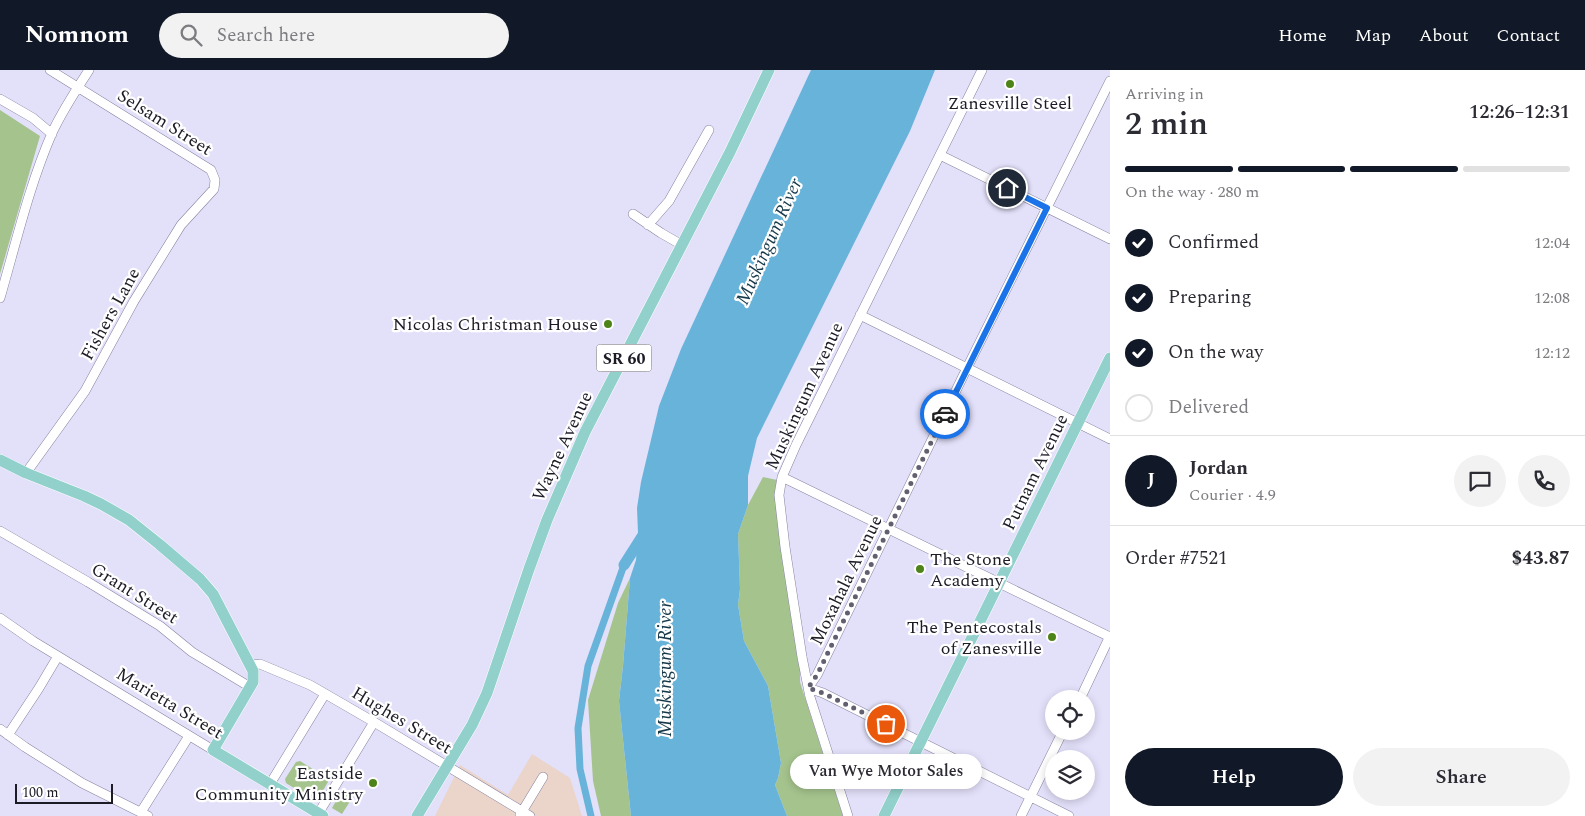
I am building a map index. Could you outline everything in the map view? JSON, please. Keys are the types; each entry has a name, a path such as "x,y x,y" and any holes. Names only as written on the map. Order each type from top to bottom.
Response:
{"main road":[{"name":"Wayne Avenue","path":"417,816 472,725 487,693 529,569 566,476 598,406 730,152 769,70"},
{"name":"Putnam Avenue","path":"884,816 1110,358"},
{"path":"0,460 26,473 84,496 129,520 200,579 214,594 251,665 254,676 253,682 213,750"},
{"name":"Marietta Street","path":"213,750 321,815"}],"street":[{"name":"Selsam Street","path":"50,70 211,170"},
{"path":"0,298 28,201 52,134 89,70"},
{"name":"Muskingum Avenue","path":"848,816 808,688 785,547 779,496 782,477 789,458 982,70"},
{"name":"Moxahala Avenue","path":"808,688 817,675 1110,81"},
{"path":"0,99 33,118 52,134"},
{"path":"648,225 670,201 708,130"},
{"path":"940,154 1110,239"},
{"name":"Fishers Lane","path":"26,473 85,392 134,301 181,225 214,189 215,180 211,170"},
{"path":"633,214 682,245"},
{"path":"860,315 1110,438"},
{"path":"782,477 1110,637 1084,690"},
{"name":"Grant Street","path":"0,531 160,626 192,652 250,687"},
{"name":"Marietta Street","path":"0,618 58,656 213,750"},
{"path":"8,735 58,656"},
{"name":"Hughes Street","path":"251,665 260,664 273,668 325,694 448,766 520,813 530,816"},
{"path":"808,688 823,693 1069,816"},
{"path":"270,784 325,694"},
{"path":"321,815 374,722"},
{"path":"0,729 25,748 82,782 145,814 189,736"},
{"path":"1021,816 1059,740"},
{"path":"520,813 543,777"}],"shaded area":[{"path":"532,754 570,778 582,816 435,816 460,765 508,795"}],"green space":[{"path":"0,110 40,136 0,274"},
{"path":"763,477 777,480 800,667 800,682 843,816 787,816 775,785 781,763 768,686 744,641 738,605 740,589 738,534 748,505"},
{"path":"630,578 619,701 631,816 601,816 593,781 588,700 618,603"},
{"path":"300,761 327,778 328,782 318,799 313,800 286,783 285,779 296,762"},
{"path":"343,789 354,795 342,814 332,808"}],"water":[{"path":"811,70 935,70 910,131 757,438 748,476 748,505 738,534 740,589 738,605 744,641 768,686 781,763 775,785 787,816 631,816 619,701 630,578 636,560 637,508 641,482 659,406 681,349"}],"waterway":[{"name":"Muskingum River","path":"624,565 645,532"},
{"name":"Muskingum River","path":"591,816 580,769 578,728 588,666 624,565"}],"way so far":[{"path":"886,724 823,693 808,688 817,675 945,414"}],"place":[{"name":"Zanesville Steel","path":"1010,84"},
{"name":"Nicolas Christman House","path":"608,324"},
{"name":"The Stone Academy","path":"920,569"},
{"name":"The Pentecostals of Zanesville","path":"1052,637"},
{"name":"Van Wye Motor Sales","path":"886,724"},
{"name":"Eastside Community Ministry","path":"373,783"}],"route":[{"path":"945,414 1047,208 1007,188"}]}
